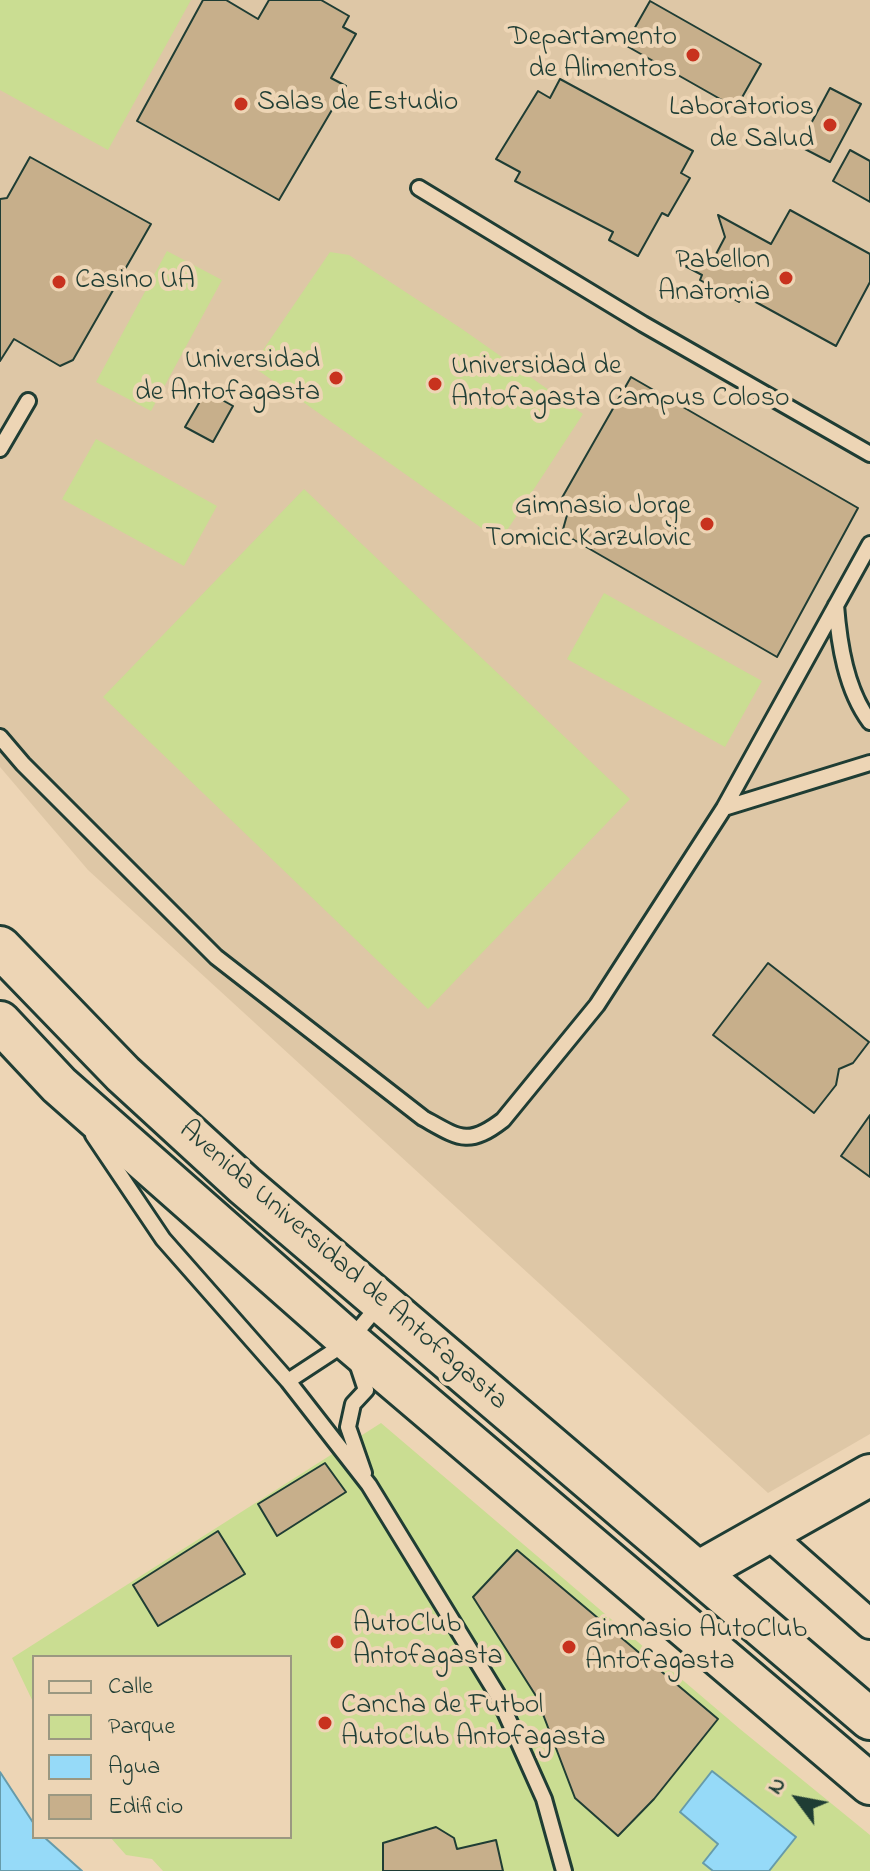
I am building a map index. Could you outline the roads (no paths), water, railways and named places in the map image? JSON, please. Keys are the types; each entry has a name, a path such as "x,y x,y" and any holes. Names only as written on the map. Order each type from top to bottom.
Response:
{"main road":[{"name":"Avenida Universidad de Antofagasta","path":"0,947 72,1023 183,1130 870,1719"},
{"name":"Avenida Universidad de Antofagasta","path":"0,1022 59,1085 349,1341 870,1784"},
{"path":"698,1572 870,1475"}],"street":[{"path":"767,1533 870,1624"}],"lane":[{"path":"419,188 643,324 870,454"},
{"path":"0,449 28,401"},
{"path":"0,737 23,764 216,957 423,1118 457,1137 483,1135 503,1120 597,1005 724,808 870,544"},
{"path":"836,604 839,637 849,678 870,722"},
{"path":"724,808 870,763"},
{"path":"59,1085 163,1239 288,1381 369,1485 497,1694 544,1799 564,1871"},
{"path":"288,1381 349,1341 382,1301"},
{"path":"349,1341 366,1390 353,1404 348,1427 369,1485"}],"water":[{"path":"712,1771 796,1837 769,1871 713,1871 703,1863 718,1844 680,1812"},
{"path":"0,1772 32,1821 32,1839 46,1839 82,1871 0,1871"}],"place":[{"name":"Departamento de Alimentos","path":"693,55"},
{"name":"Salas de Estudio","path":"241,104"},
{"name":"Laboratorios de Salud","path":"830,125"},
{"name":"Pabellon Anatomia","path":"786,278"},
{"name":"Casino UA","path":"59,282"},
{"name":"Universidad de Antofagasta","path":"336,378"},
{"name":"Universidad de Antofagasta Campus Coloso","path":"435,384"},
{"name":"Gimnasio Jorge Tomicic Karzulovic","path":"707,524"},
{"name":"AutoClub Antofagasta","path":"337,1642"},
{"name":"Gimnasio AutoClub Antofagasta","path":"569,1647"},
{"name":"Cancha de Futbol AutoClub Antofagasta","path":"325,1723"}]}
